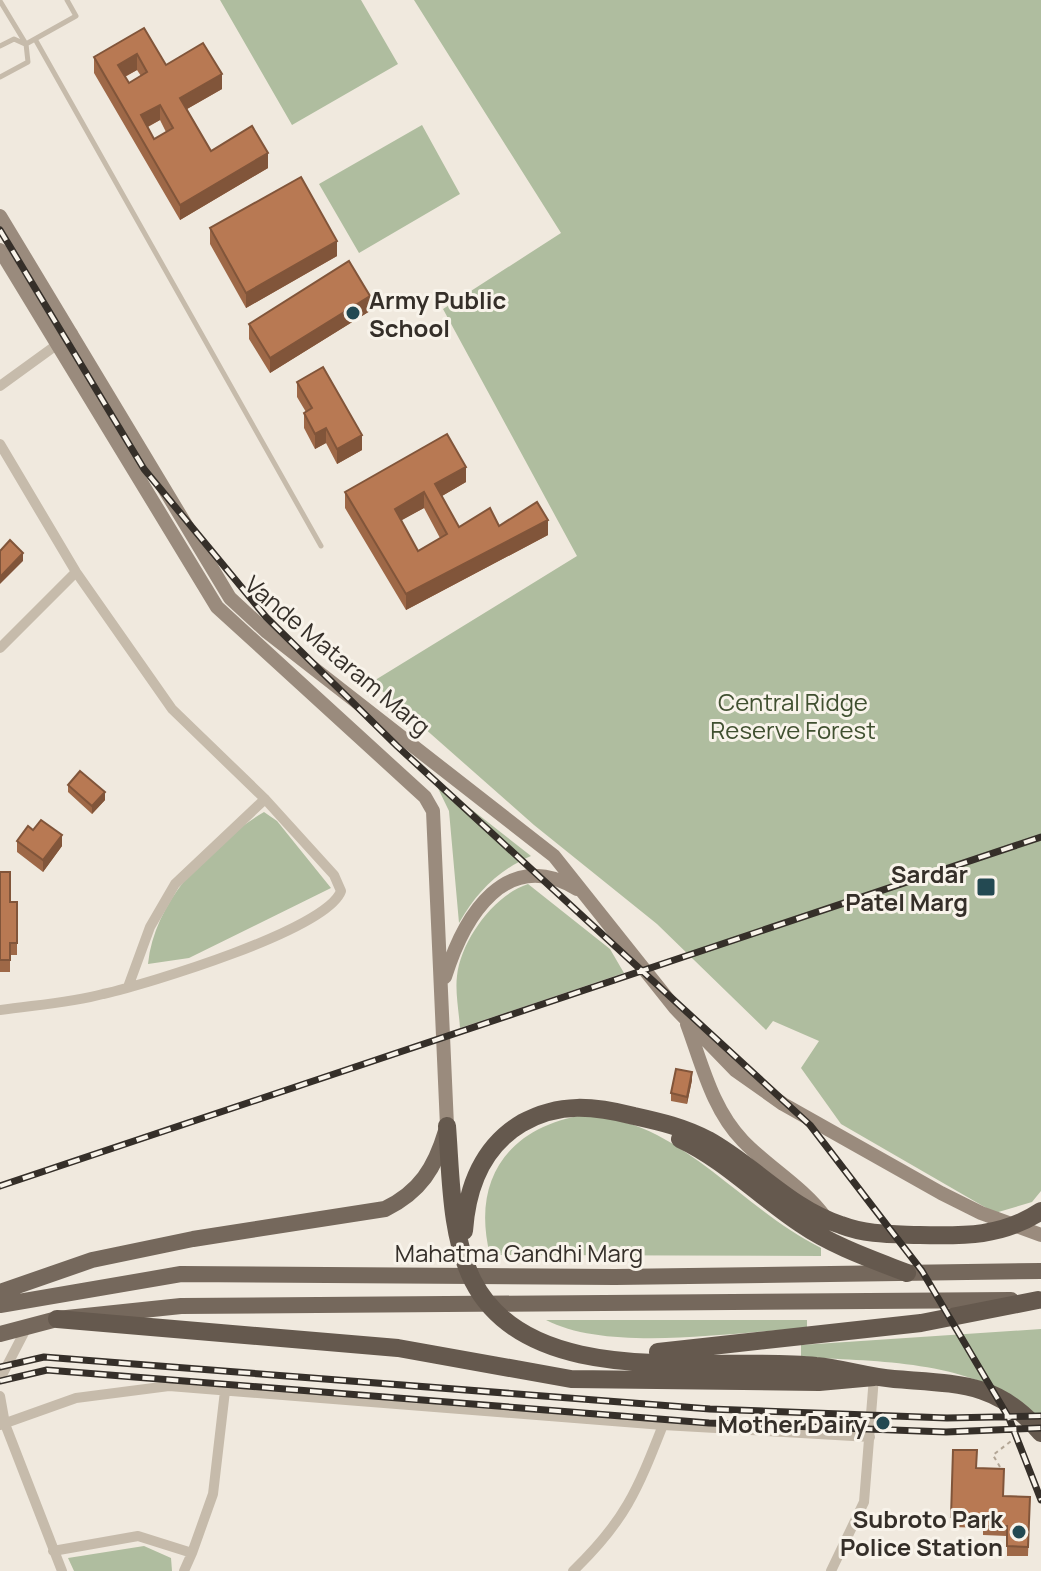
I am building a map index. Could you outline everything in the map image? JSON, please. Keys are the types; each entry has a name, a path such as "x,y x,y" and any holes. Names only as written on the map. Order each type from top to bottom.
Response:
{"highway":[{"path":"465,1253 465,1215 474,1177 502,1139 544,1113 588,1107 668,1122 711,1142 791,1201 828,1221 874,1234 977,1236 1012,1226 1041,1211"},
{"path":"635,1116 690,1143 801,1225 843,1248 907,1273"},
{"path":"447,1126 452,1184 465,1253 474,1282 483,1295 522,1331 563,1351 600,1360 817,1366 874,1377 974,1385 1015,1405 1037,1428"},
{"path":"600,1360 921,1323 1040,1300"},
{"path":"57,1319 398,1348 571,1379 819,1382 874,1377"}],"main road":[{"name":"Vande Mataram Marg","path":"0,216 230,598 267,632 554,856 675,1008 735,1070 783,1104 941,1193 1041,1235"},
{"name":"Vande Mataram Marg","path":"0,250 217,607 425,797 433,811 447,1126"},
{"path":"441,989 468,924 505,883 519,875 539,874 555,877 585,894"},
{"path":"686,1020 712,1094 725,1119 753,1151 813,1200 828,1221"},
{"path":"0,1292 92,1260 193,1239 385,1209 406,1197 431,1171 447,1126"},
{"name":"Mahatma Gandhi Marg","path":"0,1305 181,1274 615,1277 1041,1271"},
{"path":"0,1334 57,1319 181,1306 1040,1300"}],"street":[{"path":"0,386 73,333"},
{"path":"0,444 76,572 172,709 265,799 334,875 341,891 338,900 284,933 210,962 102,995 0,1010"},
{"path":"0,648 76,572"},
{"path":"128,987 150,927 175,884 265,799"},
{"path":"0,1379 27,1327"},
{"path":"831,1571 864,1502 874,1377"},
{"path":"2,1424 44,1407 127,1390 169,1386 663,1425 870,1437"},
{"path":"184,1571 213,1494 225,1391"},
{"path":"0,1396 2,1424 62,1571"},
{"path":"573,1571 620,1523 663,1425"},
{"path":"53,1551 138,1536 192,1553"}],"lane":[{"path":"26,44 76,16 67,0"},
{"path":"0,1 26,44 28,62 0,77"},
{"path":"0,46 14,39 26,44"},
{"path":"35,39 321,546"}],"path":[{"path":"1000,1467 993,1455 1037,1428"}],"green space":[{"path":"220,0 361,0 398,64 292,125"},
{"name":"Central Ridge Reserve Forest","path":"414,0 1041,0 1041,1191 1032,1202 995,1213 841,1124 801,1068 819,1041 773,1021 766,1030 657,924 534,825 372,682 577,556 443,309 561,233"},
{"path":"422,125 460,194 359,253 319,184"},
{"path":"434,780 531,856 508,868 489,884 459,923 449,811"},
{"path":"264,812 277,821 331,888 189,958 148,964 161,917 188,876 224,841"},
{"path":"528,884 610,949 624,973 460,1028 457,982 465,948 492,908"},
{"path":"592,1114 642,1128 679,1148 778,1222 821,1248 821,1256 490,1255 485,1226 486,1200 504,1158 520,1141 540,1129 564,1119"},
{"path":"546,1320 807,1320 807,1328 637,1338 572,1330"},
{"path":"1041,1329 1041,1420 1017,1400 989,1385 960,1375 896,1363 801,1357 801,1345"},
{"path":"144,1546 171,1558 172,1571 74,1571 68,1558"}],"building":[{"path":"144,28 166,65 203,43 222,74 180,98 211,151 252,126 268,153 180,205 94,57","holes":["137,54 147,72 129,83 118,65","160,105 173,128 154,139 141,115"]},
{"path":"301,177 337,241 246,293 210,228"},
{"path":"349,261 370,296 270,358 249,324"},
{"path":"323,367 362,435 337,449 326,428 315,434 304,413 312,408 297,382"},
{"path":"447,434 466,467 435,484 459,527 490,508 499,526 537,502 548,520 406,594 345,492","holes":["424,492 447,534 418,551 395,509"]},
{"path":"10,540 23,553 0,577 0,551"},
{"path":"80,771 105,792 92,806 68,785"},
{"path":"41,820 62,835 43,860 17,841 28,826 33,830"},
{"path":"0,872 10,872 10,902 17,902 17,943 10,943 10,960 0,960"},
{"path":"676,1069 692,1072 687,1097 671,1093"},
{"path":"953,1450 977,1450 976,1468 1004,1469 1003,1496 1030,1497 1028,1547 1007,1546 1007,1526 983,1526 983,1518 951,1517"}],"railway":[{"path":"0,230 144,469 266,617 397,746 810,1125 922,1271 1009,1418 1041,1500"},
{"path":"0,1186 1041,837"},
{"path":"0,1367 44,1357 710,1409 947,1418 1041,1416"},
{"path":"0,1381 47,1370 709,1423 946,1432 1041,1428"}],"place":[{"name":"Army Public School","path":"353,313"},
{"name":"Sardar Patel Marg","path":"986,887"},
{"name":"Mother Dairy","path":"883,1423"},
{"name":"Subroto Park Police Station","path":"1019,1532"}]}
